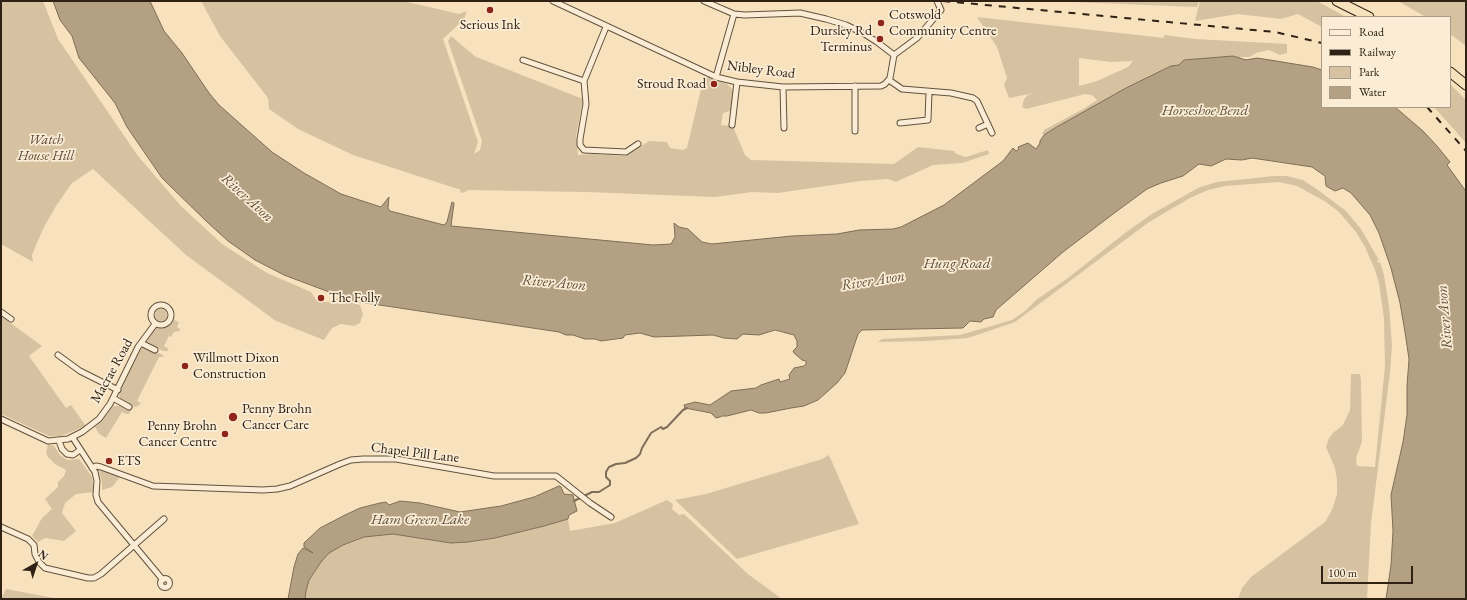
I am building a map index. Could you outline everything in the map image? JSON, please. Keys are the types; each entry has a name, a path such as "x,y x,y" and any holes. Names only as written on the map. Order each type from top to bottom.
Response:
{"highway":[{"path":"1337,1 1367,16"},
{"path":"1451,73 1466,85"}],"street":[{"name":"Nibley Road","path":"553,1 716,77 737,82 783,87 881,86 889,80"},
{"path":"704,1 734,14 800,13 814,15 846,25 863,33 878,42 894,55"},
{"path":"937,1 941,10 917,38 894,55 889,80 902,89 951,93 973,98 977,101 992,133"},
{"path":"716,77 734,14"},
{"path":"606,27 584,80 586,104 580,145 584,150 626,152 638,144"},
{"path":"523,60 584,80"},
{"path":"732,125 737,82"},
{"path":"855,86 855,131"},
{"path":"783,87 784,128"},
{"path":"900,123 928,120 929,92"},
{"path":"979,128 988,124"},
{"path":"160,305 167,307 171,313 168,323 162,325 155,324 150,314 153,308 160,305"},
{"path":"1,312 11,319"},
{"name":"Macrae Road","path":"1,419 48,441 59,441 73,438 99,419 118,390 141,343 155,324"},
{"path":"141,343 155,350"},
{"path":"58,355 80,371 118,390"},
{"path":"113,398 129,407"},
{"path":"73,438 96,476 96,495 98,502 162,580"},
{"path":"59,441 62,449 67,454 73,455 80,450"},
{"name":"Chapel Pill Lane","path":"92,468 96,466 101,467 153,486 263,490 278,489 290,486 351,460 396,460 494,476 556,476 590,503 611,517"},
{"path":"1,527 28,539 34,545 35,554 39,562 45,568 94,578 101,574 164,519"}],"green space":[{"name":"Watch House Hill","path":"1,1 43,1 58,39 138,156 181,206 222,244 267,273 311,292 318,302 329,302 334,298 360,305 363,314 360,323 354,326 341,324 332,328 324,340 276,321 186,255 93,169 72,183 56,206 36,245 32,255 33,262 1,244"},
{"path":"150,1 164,31 182,53 219,105 272,152 304,173 341,194 381,207 389,197 388,208 390,211 444,225 447,222 452,202 454,203 451,226 653,245 671,244 675,237 674,223 679,227 688,229 702,242 712,244 792,236 837,234 859,230 893,229 901,227 944,205 1003,161 1013,148 1016,151 1019,149 1018,147 1028,143 1036,149 1044,138 1042,133 1044,130 1097,100 1092,95 1085,94 1026,109 1022,107 1024,99 1028,95 1034,93 1009,98 1004,85 1007,78 997,47 977,17 1164,38 1164,35 1195,39 1287,44 1287,53 1280,55 1269,50 1256,53 1250,57 1239,57 1246,60 1254,58 1274,60 1321,70 980,226 506,275 194,130","holes":["1079,58 1111,62 1133,61 1128,67 1097,81 1079,86"]},
{"path":"201,1 403,1 459,14 467,11 464,19 443,39 478,142 474,154 480,150 482,141 448,41 451,36 476,57 583,99 576,136 578,155 590,154 627,156 649,141 667,142 670,148 683,150 687,148 704,76 727,84 733,90 732,107 730,111 723,113 721,125 734,126 745,155 751,160 894,164 918,147 954,151 956,154 966,157 988,150 989,154 962,163 933,165 896,182 888,179 860,181 778,193 752,192 715,197 586,192 468,190 463,193 460,192 461,190 353,155 298,129 269,109 268,98 220,36"},
{"path":"1047,1 1199,1 1197,7"},
{"path":"1200,1 1317,1 1344,16 1321,16 1321,26 1298,14 1281,19 1238,14 1195,21"},
{"path":"1398,1 1466,1 1466,46 1451,35 1451,16 1424,16"},
{"path":"1451,85 1466,100 1466,143 1435,108 1451,108"},
{"path":"1287,176 1303,180 1346,211 1361,229 1379,260 1377,261 1378,263 1380,262 1384,275 1389,306 1392,345 1390,373 1371,523 1367,599 1238,599 1242,588 1251,577 1325,522 1332,510 1337,494 1337,480 1335,468 1326,447 1329,438 1343,425 1350,410 1351,374 1360,374 1361,380 1362,442 1356,458 1357,466 1375,467 1385,366 1384,319 1379,283 1365,247 1356,232 1339,212 1326,202 1297,186 1279,182 1225,186 1208,190 1190,198 1149,222 1015,322 968,338 878,342 882,339 960,335 1012,320 1025,311 1036,300 1068,278 1125,233 1152,214 1198,188 1217,182"},
{"path":"163,309 166,310 166,320 159,321 156,320 155,313 156,310"},
{"path":"1,316 42,346 29,356 66,408 71,405 86,426 61,436 49,436 1,414"},
{"path":"174,320 179,322 177,327 180,331 174,332 171,337 169,336 164,346 169,349 167,351 163,351 147,342 147,339 156,327 165,326"},
{"path":"142,347 146,347 163,355 164,357 159,357 137,401 141,403 135,407 120,398 119,394"},
{"path":"120,404 130,411 129,414 122,412 106,438 99,434 95,427 102,421 113,406 119,406"},
{"path":"48,444 54,446 60,455 67,460 79,459 92,477 94,492 76,494 65,503 62,513 76,531 64,541 45,538 38,542 32,536 42,518 52,509 45,499 58,487 58,482 64,476 66,470 55,464 48,457 46,453"},
{"path":"829,455 859,524 737,559 675,500 706,494 822,459"},
{"path":"101,470 120,477 112,487 102,490 102,482 99,472"},
{"path":"667,500 673,504 672,509 679,515 684,514 748,574 782,599 305,599 309,580 329,553 343,545 364,537 393,534 451,543 468,542 495,538 568,519 570,531 615,523"},
{"path":"6,589 59,599 1,599"}],"water":[{"path":"53,1 150,1 164,31 182,53 219,105 272,152 304,173 341,194 381,207 389,197 388,208 390,211 444,225 447,222 452,202 454,203 451,226 653,245 671,244 675,237 674,223 679,227 688,229 702,242 712,244 792,236 837,234 859,230 893,229 901,227 944,205 1003,161 1013,148 1016,151 1019,149 1018,147 1028,143 1036,149 1044,135 1055,128 1126,88 1171,66 1179,65 1184,60 1233,56 1246,60 1257,58 1321,70 1321,108 1396,108 1423,131 1437,146 1450,162 1447,165 1466,190 1466,599 1386,599 1391,565 1393,531 1391,495 1403,442 1407,415 1409,359 1405,332 1400,303 1391,268 1379,233 1370,215 1351,193 1343,188 1335,191 1326,186 1325,176 1312,167 1252,158 1242,160 1226,159 1211,166 1199,164 1183,176 1147,189 1117,211 1063,252 996,310 993,317 984,319 981,322 970,321 963,328 862,330 858,334 845,373 837,383 818,400 804,406 766,413 759,413 751,410 716,418 711,413 685,408 684,405 695,402 710,405 731,391 756,388 779,379 780,382 790,379 789,375 794,368 804,366 806,364 806,361 802,360 793,351 797,347 797,341 794,335 775,330 759,335 743,334 737,339 713,335 654,337 640,333 625,335 623,338 601,341 566,335 559,332 353,301 284,275 255,260 228,241 162,178 127,127 115,103 79,58 72,36 60,20"},
{"name":"Ham Green Lake","path":"559,486 564,494 573,495 577,511 569,515 568,519 495,538 468,542 451,543 393,534 364,537 343,545 329,553 309,580 305,599 288,599 298,554 303,548 313,553 304,547 304,543 320,528 360,508 386,502 389,505 400,501 420,503 460,512 501,506 534,497"}],"waterway":[{"path":"574,501 592,492 599,492 610,485 610,481 606,477 606,472 609,467 616,464 625,463 636,458 640,454 651,433 661,427 663,429 667,427 683,410 687,408"}],"railway":[{"path":"943,1 1275,32 1321,43"},
{"path":"1428,108 1466,151"}],"place":[{"name":"Serious Ink","path":"490,10"},
{"name":"Cotswold Community Centre","path":"881,23"},
{"name":"Dursley Rd Terminus","path":"880,39"},
{"name":"Stroud Road","path":"714,84"},
{"name":"The Folly","path":"321,298"},
{"name":"Willmott Dixon Construction","path":"185,366"},
{"name":"Penny Brohn Cancer Care","path":"233,417"},
{"name":"Penny Brohn Cancer Centre","path":"225,434"},
{"name":"ETS","path":"109,461"}],"water label":[{"name":"Horseshoe Bend","path":"1205,111"},
{"name":"River Avon","path":"247,198"},
{"name":"Hung Road","path":"957,264"},
{"name":"River Avon","path":"873,281"},
{"name":"River Avon","path":"554,283"},
{"name":"River Avon","path":"1445,317"}]}
